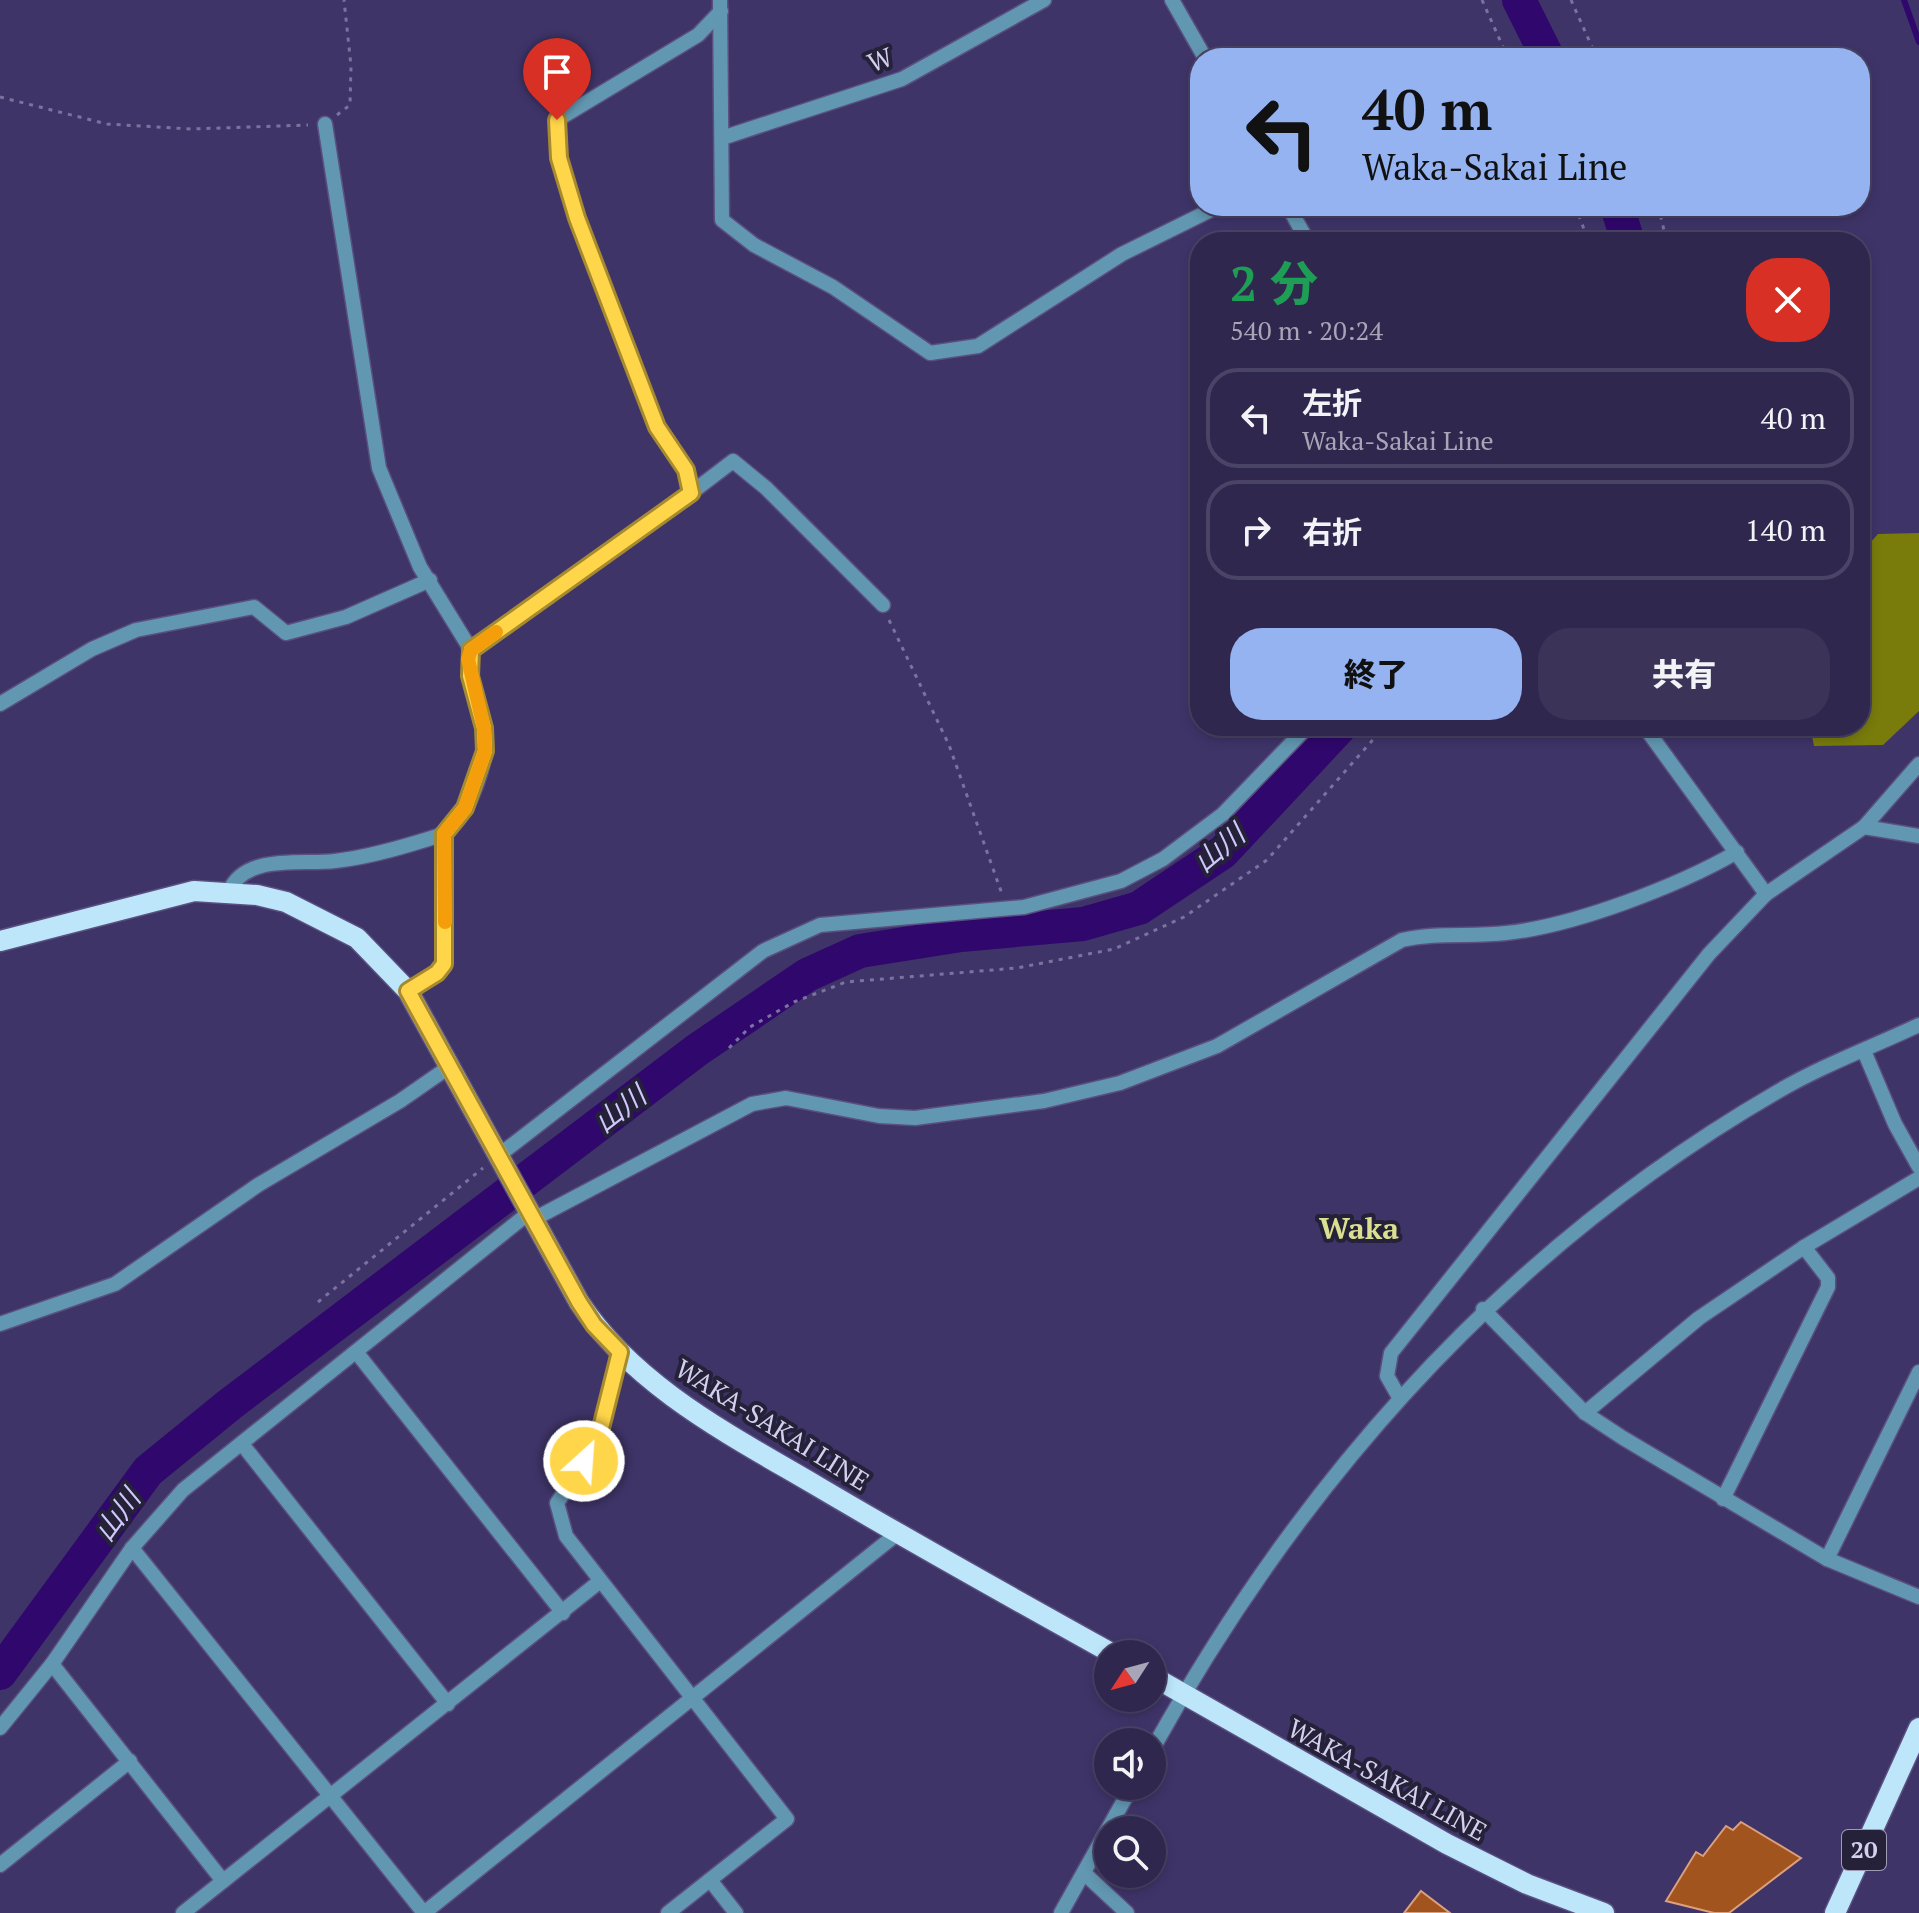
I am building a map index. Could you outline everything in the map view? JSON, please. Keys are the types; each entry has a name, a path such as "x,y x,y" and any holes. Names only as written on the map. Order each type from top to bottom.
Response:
{"main road":[{"name":"WAKA-SAKAI LINE","path":"0,941 194,891 229,892 286,902 357,938 408,991 587,1313 620,1352 712,1424 1094,1643"},
{"name":"WAKA-SAKAI LINE","path":"1166,1684 1447,1844 1527,1884 1592,1911"},
{"name":"20","path":"1835,1913 1919,1728"}],"street":[{"name":"W","path":"722,138 902,79 1044,0"},
{"path":"1172,0 1199,48"},
{"path":"720,6 722,220 754,245 833,287 930,353 978,346 1122,254 1199,216"},
{"path":"691,493 686,470 657,427 577,218 559,158 557,120 698,35 720,6"},
{"path":"229,892 242,874 287,862 336,861 444,834 465,808 485,751 484,728 469,667 471,650 420,567 399,523 379,468 325,124"},
{"path":"471,650 733,461 766,488 883,605"},
{"path":"0,704 92,649 136,630 254,607 286,633 346,617 430,580"},
{"path":"502,1161 763,951 820,925 1007,908 1121,881 1163,859 1223,814 1298,736"},
{"path":"1651,736 1766,894"},
{"path":"1399,1397 1387,1376 1391,1353 1709,954 1766,894 1864,827 1919,764"},
{"path":"1864,827 1919,836"},
{"path":"408,991 437,973 444,964 444,834"},
{"path":"0,1728 52,1664 132,1548 183,1490 357,1353 529,1211 752,1104 786,1098 879,1116 915,1118 1044,1101 1120,1083 1217,1046 1402,940 1433,933 1503,933 1538,928 1690,879 1737,852"},
{"path":"1165,1728 1184,1694 1323,1487 1399,1397 1483,1309 1590,1217 1664,1163 1779,1091 1919,1025"},
{"path":"1864,1051 1895,1124 1919,1167"},
{"path":"0,1324 115,1284 258,1185 400,1101 449,1067"},
{"path":"1585,1413 1699,1318 1804,1247 1919,1178"},
{"path":"1723,1499 1828,1287 1828,1278 1804,1247"},
{"path":"1483,1309 1585,1413 1827,1559 1919,1597"},
{"path":"620,1352 598,1440 557,1503 566,1536 787,1819 668,1913"},
{"path":"357,1353 563,1613"},
{"path":"1827,1559 1919,1372"},
{"path":"242,1444 448,1704"},
{"path":"132,1548 424,1913 898,1533"},
{"path":"183,1913 599,1582"},
{"path":"52,1664 223,1881"},
{"path":"0,1865 130,1761"},
{"path":"1061,1913 1124,1800"},
{"path":"1084,1873 1127,1913"},
{"path":"710,1880 736,1913"}],"path":[{"path":"0,97 107,124 191,129 325,124 350,105 351,66 344,0"},
{"path":"1482,0 1504,48"},
{"path":"1571,0 1593,48"},
{"path":"883,605 949,745 1007,908"},
{"path":"729,1048 750,1027 794,1002 846,982 1017,968 1114,949 1184,917 1267,860 1376,736"},
{"path":"318,1302 502,1161"}],"shaded area":[{"path":"1919,533 1919,711 1883,745 1814,746 1812,736 1870,736 1870,543 1878,534"}],"building":[{"path":"1741,1822 1801,1858 1729,1913 1714,1913 1666,1901 1696,1852 1703,1856 1726,1826 1733,1830"},
{"path":"1421,1891 1450,1913 1404,1913"}],"waterway":[{"name":"山川","path":"1519,0 1543,48"},
{"path":"1904,0 1919,42"},
{"name":"山川","path":"1620,216 1625,232"},
{"name":"山川","path":"0,1673 148,1471 229,1405 697,1050 807,975 860,951 961,935 1083,924 1139,908 1223,852 1332,736"}],"slow traffic":[{"path":"445,922 444,834 465,808 485,751 484,728 468,659 471,650 496,632"}],"district":[{"name":"Waka","path":"1359,1229"}],"route":[{"path":"557,120 559,158 577,218 657,427 686,470 691,493 471,650 468,659 470,676 484,728 485,751 465,808 444,834 444,964 437,973 408,991 579,1302 594,1325 620,1352 598,1440 584,1461"}]}
